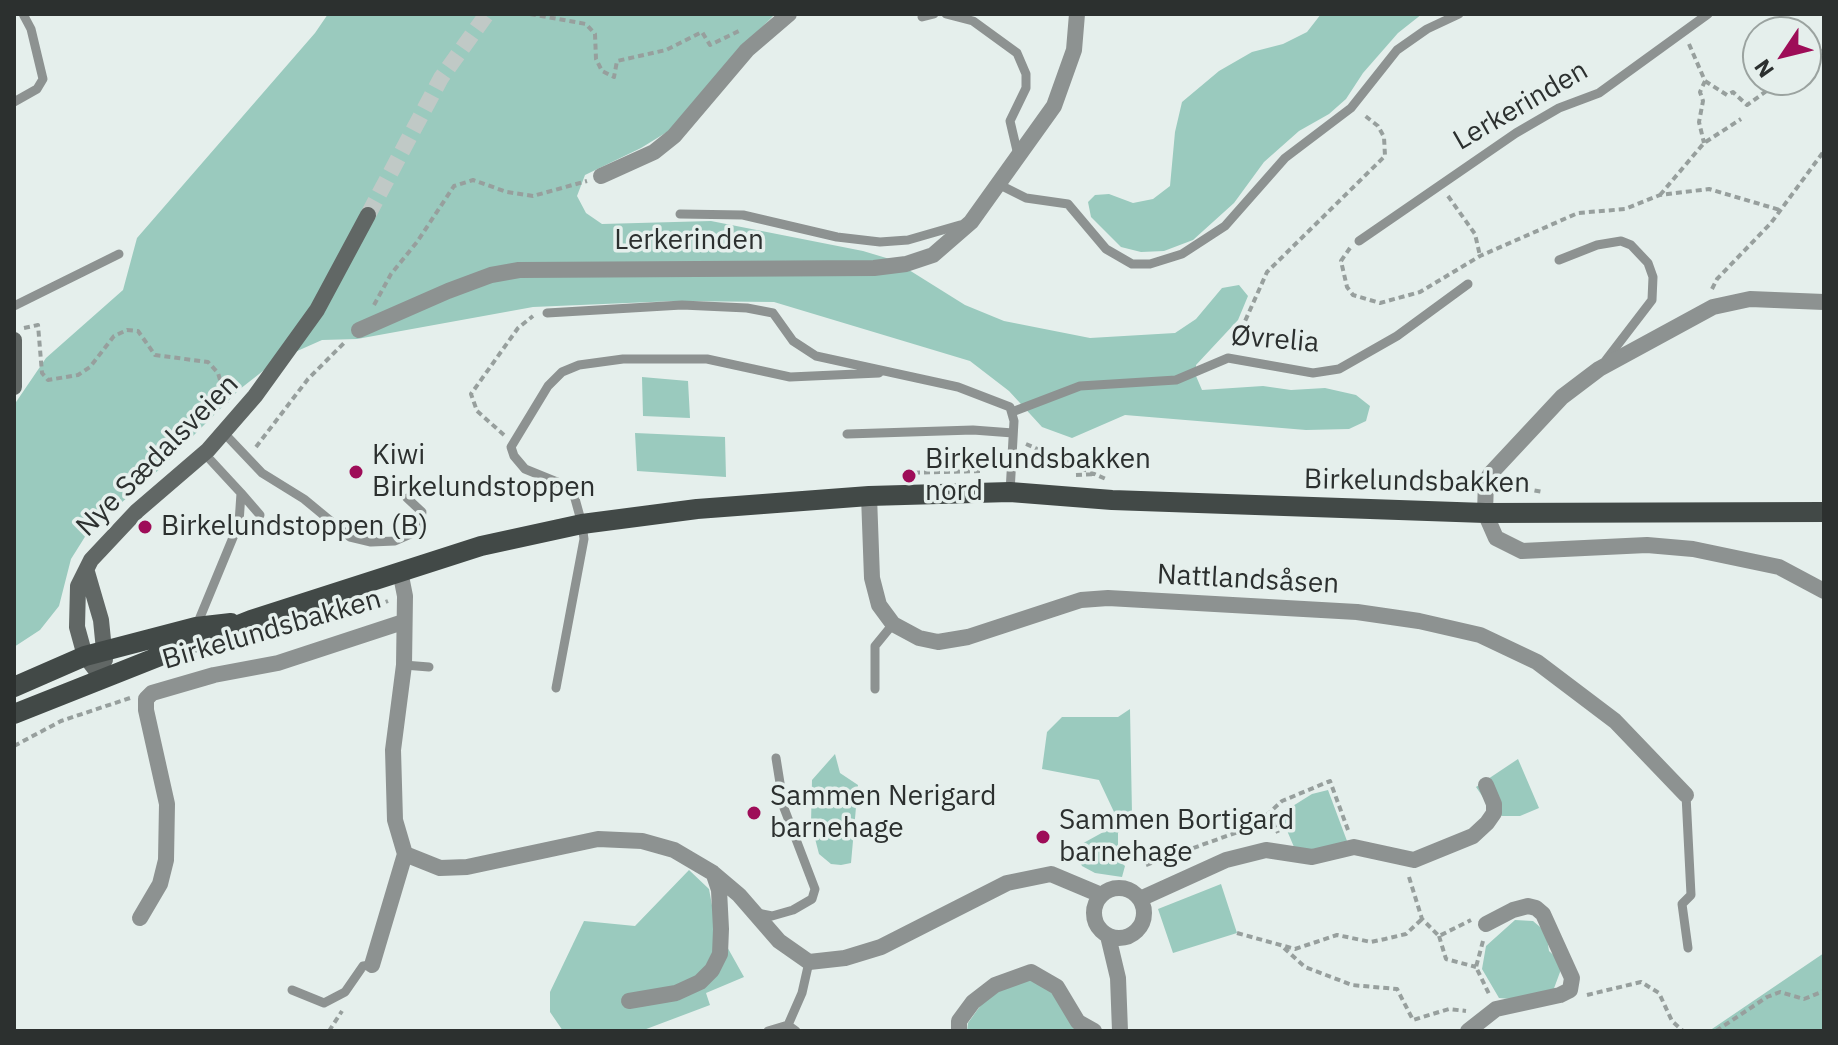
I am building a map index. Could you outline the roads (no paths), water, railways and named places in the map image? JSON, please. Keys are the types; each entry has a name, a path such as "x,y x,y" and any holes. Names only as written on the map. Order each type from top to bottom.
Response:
{"main road":[{"name":"Nye Sædalsveien","path":"101,677 85,656 77,627 76,604 78,586 99,549 228,429 286,358 317,310 368,215"},
{"path":"14,340 14,387"},
{"name":"Birkelundsbakken","path":"14,714 101,677 200,644 251,620 502,540 582,524 697,509 869,496 1010,492 1286,508 1485,513 1824,512"},
{"name":"Nye Sædalsveien","path":"87,572 107,651 101,677"},
{"name":"Birkelundsbakken","path":"14,687 85,656 196,627 251,620"}],"street":[{"path":"601,176 654,152 674,136 763,34 789,14"},
{"name":"Lerkerinden","path":"365,326 491,275 519,270 906,264 950,243 971,222 1019,159 1054,106 1067,74 1077,14"},
{"path":"1824,302 1750,299 1713,307 1621,360 1599,369 1537,422 1486,481 1485,513 1496,538 1522,551 1647,545 1693,549 1779,567 1824,591"},
{"path":"869,496 872,578 879,605 893,624"},
{"name":"Birkelundsbakken","path":"400,571 405,596 404,665 393,750 395,820 405,854"},
{"name":"Nattlandsåsen","path":"893,624 919,638 938,642 968,637 1081,600 1108,598 1357,612 1419,621 1480,635 1537,662 1615,721 1686,795"},
{"name":"Birkelundsbakken","path":"140,918 160,884 168,833 167,804 146,699 168,687 278,663 403,622"},
{"path":"1140,899 1226,860 1266,850 1312,857 1354,847 1404,860 1454,845 1473,836 1494,813 1494,804 1486,785"},
{"path":"372,965 405,854 440,868 467,867 598,839 642,841 674,850 713,873 739,895 779,941 809,962 845,958 881,947 1007,883 1051,874 1101,895 1122,888 1140,899 1144,915 1138,929 1124,937 1108,936"},
{"path":"629,1001 676,993 700,982 712,970 720,954 721,929 719,890 713,873"},
{"path":"1101,895 1094,917 1108,936 1118,978 1120,1031"},
{"path":"1468,1031 1490,1014 1570,990 1572,978 1543,914 1536,908 1528,906 1513,910 1486,924"},
{"path":"959,1031 959,1021 973,1002 995,985 1031,972 1057,987 1078,1022 1094,1031"}],"lane":[{"path":"14,102 37,89 43,79 31,29 23,14"},
{"path":"922,17 934,14"},
{"path":"946,14 973,21 1017,53 1026,74 1026,88 1010,121 1019,159"},
{"path":"1000,185 1026,198 1068,204 1096,239 1117,257 1132,264 1150,264 1182,254 1225,226 1285,158 1351,108 1397,50 1427,29 1459,14"},
{"name":"Lerkerinden","path":"1359,241 1440,184 1559,108 1599,93 1708,14"},
{"path":"680,214 743,215 837,237 880,242 908,240 971,222"},
{"path":"1559,260 1597,245 1621,241 1640,253 1653,277 1652,300 1647,312 1599,369"},
{"path":"14,306 119,254"},
{"name":"Øvrelia","path":"1012,412 1080,386 1176,380 1228,358 1313,373 1339,369 1397,336 1468,284"},
{"path":"547,313 682,305 773,313 802,349 879,373 958,387 1003,403 1012,412 1010,492"},
{"path":"556,688 584,539 582,524 574,495 557,482 525,469 514,456 513,441 548,386 562,372 579,365 679,358 739,364 790,377 879,373"},
{"path":"228,429 262,473 304,499 350,537 371,542 395,541 411,534 420,524 422,512 407,498"},
{"path":"847,434 930,430 1013,436"},
{"path":"204,453 260,515"},
{"path":"196,627 239,523 241,493"},
{"path":"875,689 875,646 893,624"},
{"path":"404,665 429,667"},
{"path":"750,910 772,916 793,910 812,899 815,889 784,808 776,758"},
{"path":"1686,795 1691,895 1682,904 1688,948"},
{"path":"768,1031 792,1028 809,962"},
{"path":"292,990 324,1003 345,992 363,966 372,965"}],"tunnel":[{"path":"368,215 441,78 487,14"}],"place":[{"name":"Kiwi Birkelundstoppen","path":"356,472"},
{"name":"Birkelundsbakken nord","path":"909,476"},
{"name":"Birkelundstoppen (B)","path":"145,527"},
{"name":"Sammen Nerigard barnehage","path":"754,813"},
{"name":"Sammen Bortigard barnehage","path":"1043,837"}]}
